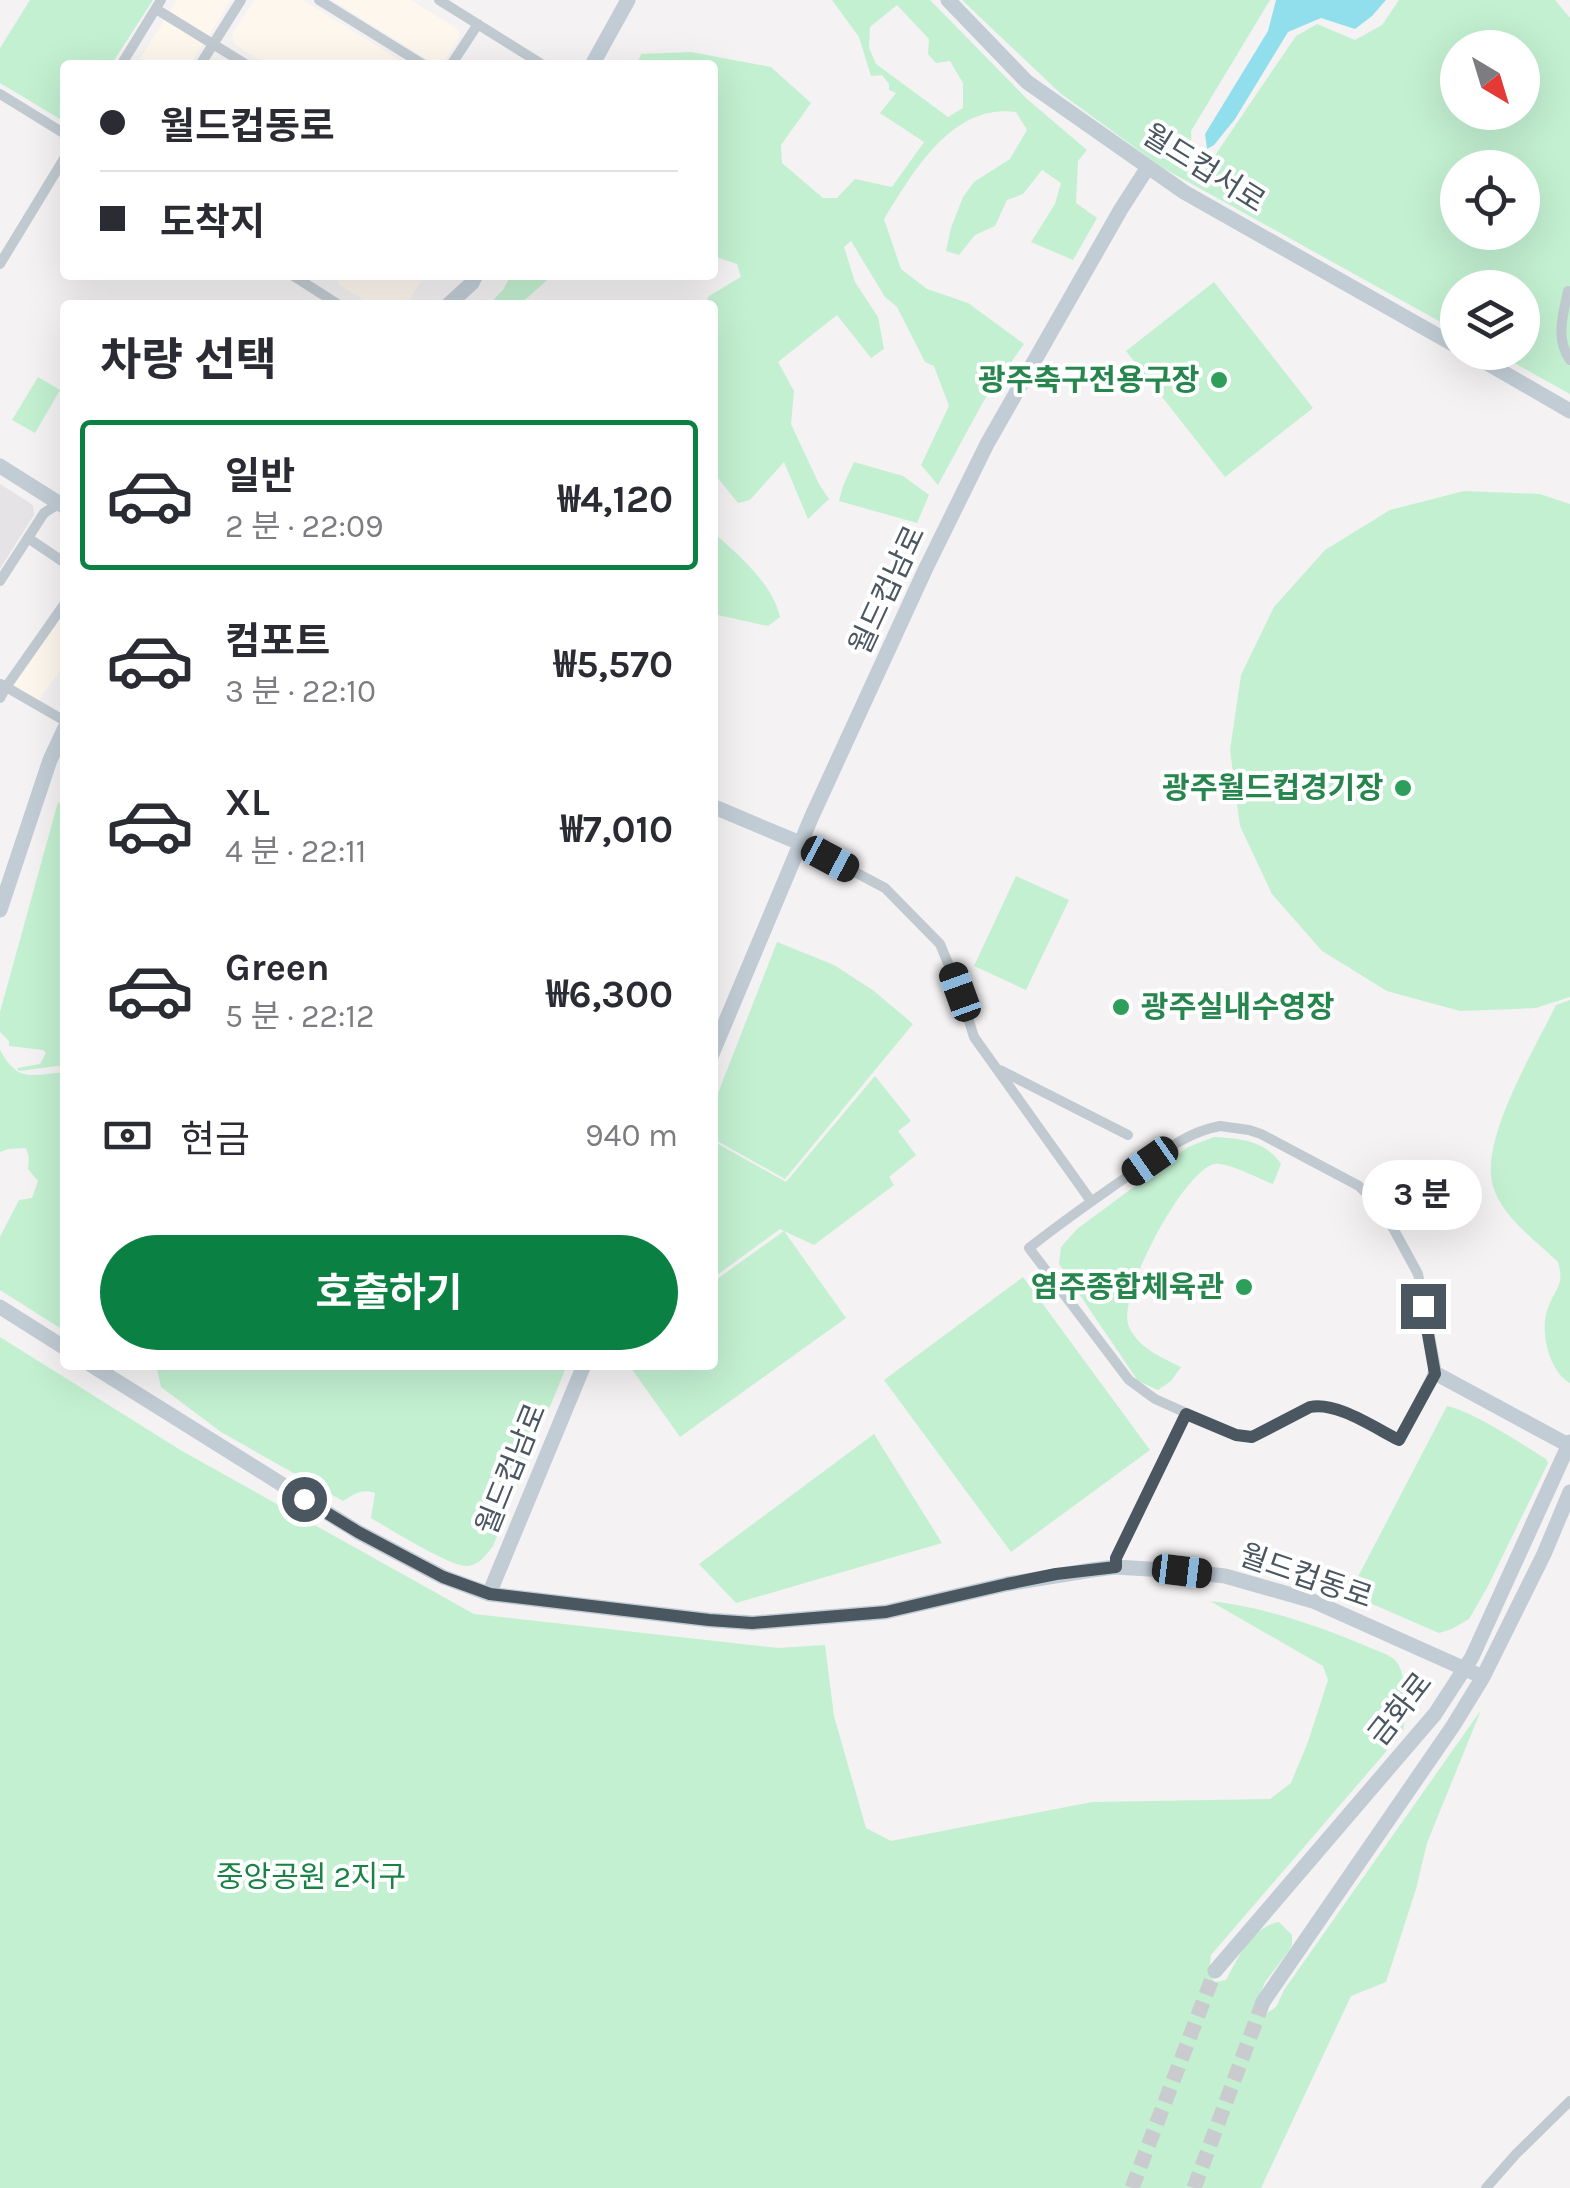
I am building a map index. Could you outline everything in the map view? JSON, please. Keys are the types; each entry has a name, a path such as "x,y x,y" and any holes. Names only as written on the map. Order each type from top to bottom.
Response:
{"street":[{"path":"203,60 241,0"},
{"path":"319,0 416,60"},
{"path":"439,0 535,60"},
{"path":"595,60 628,0"},
{"name":"월드컵서로","path":"948,0 1027,82 1184,192 1440,336"},
{"path":"124,60 159,5 239,60"},
{"path":"454,60 478,24"},
{"path":"0,94 60,131"},
{"path":"0,264 60,165"},
{"name":"월드컵남로","path":"718,1040 800,843 987,444 1148,167"},
{"path":"301,280 332,300"},
{"path":"311,286 315,280"},
{"path":"453,300 474,280"},
{"path":"1568,291 1560,329 1564,352 1570,360"},
{"path":"1499,370 1570,411"},
{"path":"0,466 60,504"},
{"path":"0,580 44,513 60,506"},
{"path":"28,538 60,560"},
{"path":"60,610 2,689 60,721"},
{"path":"0,910 60,736"},
{"path":"718,809 800,843 885,888 940,944 984,1054 1092,1201"},
{"path":"999,1070 1128,1135"},
{"path":"1220,1126 1249,1130 1359,1186 1394,1228 1418,1274 1435,1374 1399,1440 1339,1410 1320,1405 1252,1437 1236,1435 1155,1398 1130,1380 1029,1248 1092,1201 1179,1141 1220,1126"},
{"path":"0,1307 60,1345"},
{"name":"월드컵동로","path":"99,1370 358,1532 443,1577 490,1594 752,1623 886,1612 1024,1580 1116,1567 1225,1576 1312,1601 1483,1678"},
{"name":"월드컵남로","path":"490,1594 582,1370"},
{"path":"1435,1374 1570,1445"},
{"path":"1116,1567 1116,1558 1186,1414"},
{"name":"금화로","path":"1215,1971 1435,1714 1466,1669 1570,1445"},
{"name":"금화로","path":"1263,2002 1483,1678 1570,1492"},
{"path":"1486,2188 1570,2101"}],"shaded area":[{"path":"177,0 231,0 208,37 169,13"},
{"path":"254,0 303,0 399,60 259,60 234,44 232,34"},
{"path":"332,0 411,0 459,30 460,36 445,60 428,60"},
{"path":"165,19 204,43 193,60 139,60"},
{"path":"337,280 422,280 409,300 364,300"},
{"path":"0,484 33,505 34,515 0,569"},
{"path":"60,618 60,671 38,701 14,685"}],"green space":[{"path":"30,0 153,0 114,60 60,60 60,119 0,83 0,48"},
{"path":"832,0 930,0 1027,99 1087,150 1078,161 1076,203 1097,218 1073,260 1031,242 1055,204 1061,183 1042,170 1023,194 1007,200 995,226 975,235 959,255 946,251 963,197 974,182 1010,159 1027,130 1016,112 993,112 972,118 936,145 884,219 901,269 927,289 968,303 1024,344 983,402 938,485 921,465 949,406 934,366 925,362 897,307 885,297 851,241 844,247 855,282 878,317 884,349 871,358 837,315 778,362 794,391 791,424 829,499 808,519 784,462 750,500 738,503 718,478 718,300 707,300 741,277 737,264 718,258 718,60 639,60 641,54 691,52 771,67 811,103 781,145 782,163 823,198 837,198 855,179 892,187 924,142 880,113 896,93 889,90 882,75 871,76 859,37","holes":["897,5 929,39 928,54 936,63 950,61 963,83 963,108 948,117 876,64 869,48 870,27"]},
{"path":"962,0 1270,0 1191,131 1192,158 1201,176 1296,36 1317,24 1355,40 1382,25 1399,0 1555,0 1570,18 1570,394 1527,370 1540,370 1540,270 1440,270 1440,322 1163,168 1060,93"},
{"path":"508,280 547,280 525,300 493,300"},
{"name":"광주축구전용구장","path":"1214,282 1313,408 1225,477 1126,351"},
{"path":"38,377 60,390 35,433 12,420"},
{"path":"854,462 903,476 929,495 917,523 839,501"},
{"name":"광주월드컵경기장","path":"1464,491 1540,494 1570,504 1570,997 1536,1008 1460,1011 1387,991 1322,951 1272,894 1240,826 1230,750 1241,675 1274,607 1325,550 1390,510"},
{"path":"718,537 770,592 780,617 768,626 718,615"},
{"path":"58,802 60,1066 19,1071 17,1068 40,1064 46,1053 9,1046 0,1032 0,1012"},
{"path":"1016,876 1069,900 1026,990 974,966"},
{"path":"777,942 834,965 874,991 913,1024 785,1179 718,1141 718,1093"},
{"path":"1570,1000 1570,1383 1556,1370 1545,1338 1548,1308 1560,1282 1558,1262 1504,1208 1493,1186 1491,1167 1494,1144 1512,1094 1556,1005"},
{"path":"0,1050 20,1072 60,1072 60,1328 0,1290 0,1237 19,1200 32,1198 38,1181 28,1169 26,1148 0,1152"},
{"path":"875,1076 911,1121 898,1131 916,1155 889,1177 894,1185 814,1245 780,1229 718,1274 718,1144 786,1182"},
{"path":"1214,1137 1260,1145 1281,1164 1273,1184 1214,1164 1186,1188 1156,1235 1133,1287 1128,1324 1143,1345 1181,1367 1158,1390 1138,1381 1059,1264 1061,1247 1077,1229 1188,1147"},
{"path":"784,1231 846,1318 680,1437 633,1370 718,1370 718,1278"},
{"path":"1023,1277 1150,1450 1011,1552 884,1380"},
{"name":"중앙공원 2지구","path":"0,1337 182,1451 474,1614 778,1648 825,1645 834,1716 866,1828 891,1841 1092,1802 1270,1799 1291,1783 1328,1680 1323,1666 1210,1601 1290,1618 1384,1653 1394,1659 1402,1673 1406,1706 1402,1733 1211,1955 1209,1974 1215,1982 1226,1980 1253,1937 1279,1922 1292,1935 1292,1945 1265,1982 1258,2000 1267,2013 1276,2007 1284,1990 1481,1710 1427,1843 1386,1982 1351,1996 1261,2188 0,2188"},
{"path":"157,1370 565,1370 493,1546 468,1566 435,1554 371,1518 375,1493 362,1491 343,1501 221,1432 161,1387"},
{"path":"1447,1406 1497,1429 1548,1463 1469,1619 1439,1633 1349,1594"},
{"path":"874,1434 942,1543 736,1603 699,1564"}],"water":[{"path":"1276,0 1386,0 1355,29 1321,18 1288,32 1235,119 1207,149 1205,134 1268,31"}],"tunnel":[{"path":"1132,2188 1215,1971"},
{"path":"1194,2188 1263,2002"}],"place":[{"name":"광주축구전용구장","path":"1219,380"},
{"name":"광주월드컵경기장","path":"1403,788"},
{"name":"광주실내수영장","path":"1121,1007"},
{"name":"염주종합체육관","path":"1244,1287"}],"route":[{"path":"304,1499 443,1577 490,1594 752,1623 886,1612 1056,1574 1116,1567 1116,1558 1186,1414 1236,1435 1252,1437 1320,1405 1339,1410 1399,1440 1435,1374 1423,1306"}]}
